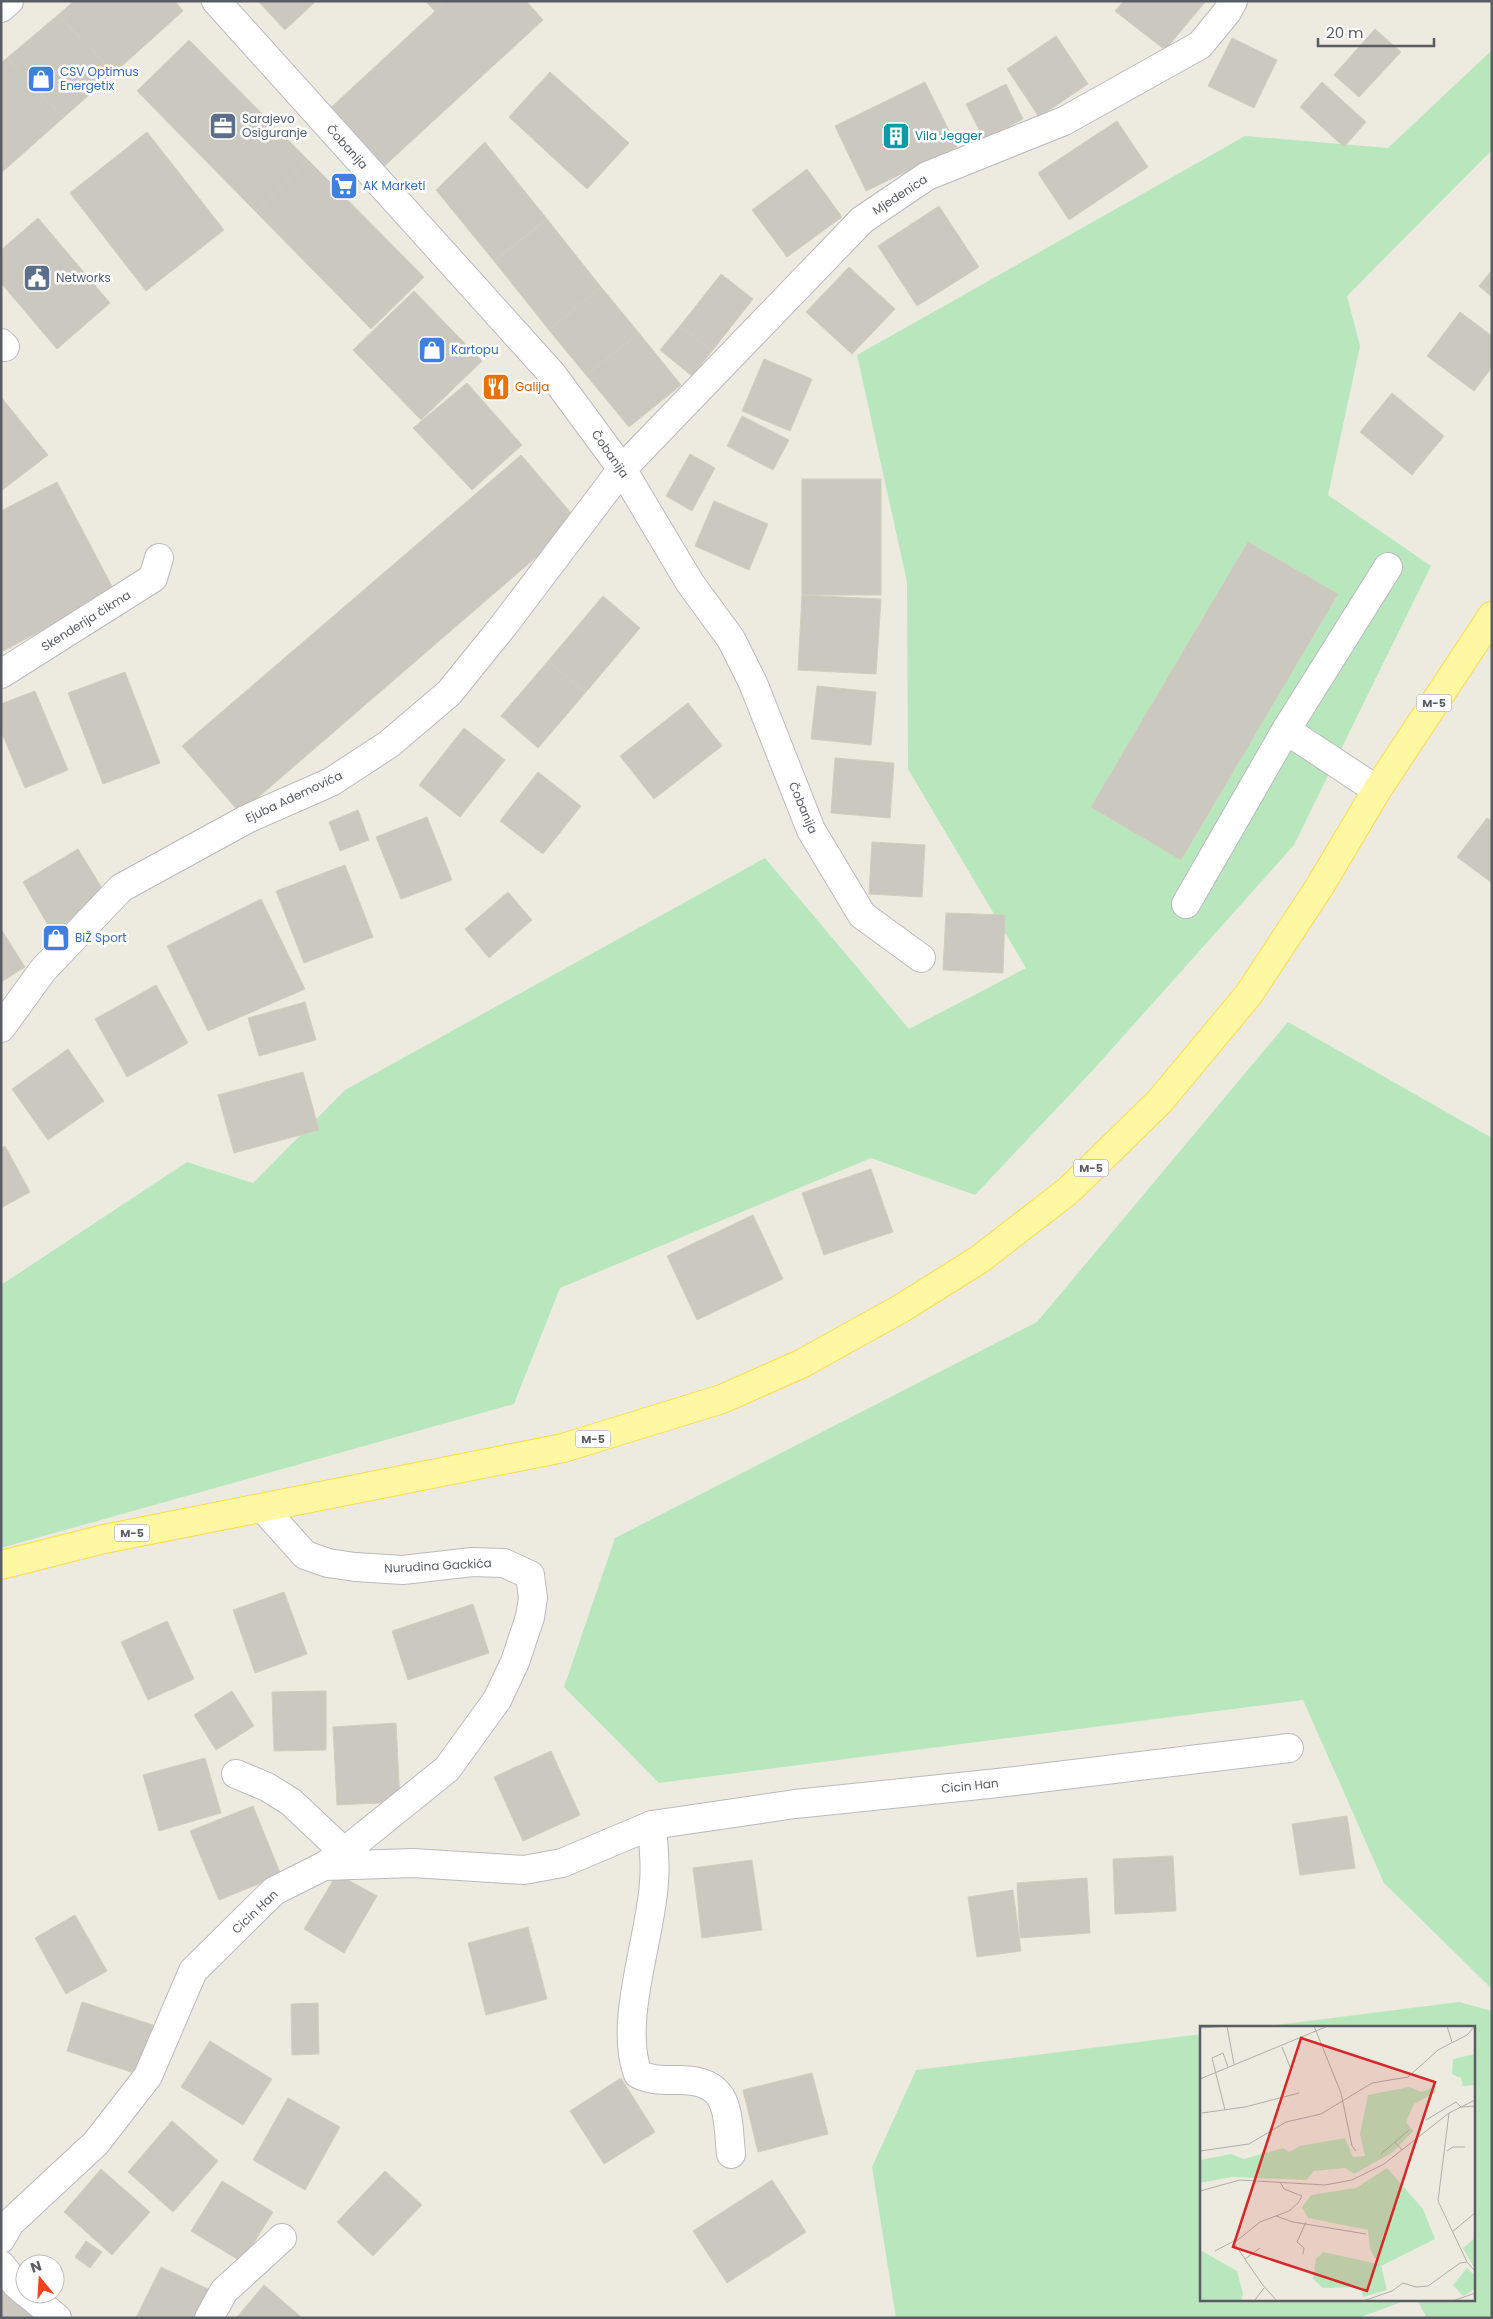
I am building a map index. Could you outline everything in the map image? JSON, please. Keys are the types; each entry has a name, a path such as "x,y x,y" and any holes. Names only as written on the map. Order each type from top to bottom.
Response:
{"main road":[{"name":"M-5","path":"1,1565 104,1539 563,1448 722,1399 801,1364 902,1308 980,1259 1069,1190 1160,1101 1249,994 1320,886 1377,790 1492,616"}],"street":[{"path":"1,8 9,1"},
{"name":"Čobanija","path":"216,1 552,374 622,469 690,583 731,639 752,683 811,830 862,915 921,958"},
{"name":"Mjedenica","path":"622,469 862,220 927,176 1064,121 1200,45 1227,12 1233,1"},
{"name":"Ejuba Ademovića","path":"1,1028 43,970 121,888 247,819 331,782 390,744 449,693 504,625 622,469"},
{"name":"Skenderija čikma","path":"1,674 153,578 159,558"},
{"path":"1186,904 1286,730 1388,566"},
{"path":"1286,730 1377,790"},
{"name":"Nurudina Gackića","path":"264,1508 305,1555 328,1563 403,1570 472,1562 504,1563 530,1576 533,1598 530,1617 515,1662 497,1700 447,1769 334,1859"},
{"name":"Cicin Han","path":"1,2240 10,2223 96,2143 148,2076 193,1971 274,1891 334,1859 524,1870 562,1863 652,1825 795,1804 998,1783 1289,1748"},
{"path":"236,1774 267,1787 291,1802 334,1859"},
{"path":"652,1825 654,1882 634,2010 632,2058 638,2074 651,2080 697,2080 717,2090 726,2110 731,2154"},
{"path":"208,2318 224,2291 282,2238"},
{"path":"1,2265 15,2283"},
{"path":"39,2304 56,2318"}],"green space":[{"path":"1492,50 1492,150 1347,296 1360,346 1328,495 1431,566 1294,845 1094,1069 975,1195 871,1158 560,1288 514,1404 1,1548 1,1285 187,1162 253,1183 345,1090 765,858 909,1029 1026,968 908,769 907,582 857,355 1245,136 1388,148"},
{"path":"1288,1022 1492,1138 1492,1989 1384,1883 1303,1700 659,1783 564,1687 615,1538 1037,1322"},
{"path":"1459,2002 1492,2011 1492,2318 1427,2318 1418,2302 1476,2302 1476,2026 1267,2026"},
{"path":"1200,2034 1200,2302 1402,2302 1358,2318 896,2318 872,2167 916,2070"}],"building":[{"path":"74,1 175,1 183,11 114,73 58,15"},
{"path":"258,1 316,1 285,30"},
{"path":"425,1 446,1 435,11"},
{"path":"446,1 526,1 543,20 379,171 325,113"},
{"path":"1124,1 1206,1 1165,50 1115,11"},
{"path":"58,15 114,73 63,118 7,58"},
{"path":"1375,29 1401,52 1359,97 1334,75"},
{"path":"1056,36 1088,84 1039,117 1007,69"},
{"path":"1232,38 1277,60 1254,108 1208,86"},
{"path":"189,40 308,160 256,212 137,91"},
{"path":"7,58 63,118 1,173 1,63"},
{"path":"550,72 629,143 587,189 509,117"},
{"name":"Vila Jegger","path":"925,82 957,147 866,191 835,126"},
{"path":"1322,82 1366,122 1344,147 1300,107"},
{"path":"1006,84 1023,119 984,139 966,104"},
{"path":"1117,121 1148,167 1069,220 1038,173"},
{"path":"147,132 224,230 146,291 70,193"},
{"path":"485,142 547,219 494,261 436,190"},
{"path":"308,160 424,277 371,329 256,212"},
{"path":"807,169 842,217 787,257 752,210"},
{"path":"939,206 979,267 917,306 878,246"},
{"path":"38,218 110,303 57,349 1,283 1,250"},
{"path":"547,219 601,287 549,330 494,261"},
{"path":"849,267 895,309 852,354 806,312"},
{"path":"1492,270 1492,297 1479,286"},
{"path":"721,274 753,299 712,351 680,326"},
{"path":"601,287 639,333 586,375 549,330"},
{"path":"414,291 482,361 421,420 353,350"},
{"path":"1460,312 1492,336 1492,367 1474,391 1427,356"},
{"path":"680,326 712,351 692,376 660,350"},
{"path":"639,333 681,385 629,427 586,375"},
{"path":"764,359 812,379 790,431 742,411"},
{"path":"467,383 522,445 472,490 413,428"},
{"path":"1392,393 1444,436 1412,475 1360,432"},
{"path":"1,397 48,455 1,491"},
{"path":"742,416 789,440 773,470 727,446"},
{"path":"690,454 715,468 692,511 666,496"},
{"path":"521,455 578,521 240,813 182,746"},
{"path":"802,479 881,479 881,595 802,595"},
{"path":"57,482 115,592 1,652 1,511"},
{"path":"714,501 768,524 749,570 695,546"},
{"path":"1248,542 1338,594 1181,860 1091,807"},
{"path":"802,595 881,599 876,674 798,670"},
{"path":"603,596 640,628 586,692 548,661"},
{"path":"548,661 586,692 538,748 501,716"},
{"path":"125,672 160,763 103,784 68,693"},
{"path":"817,686 876,692 871,745 811,739"},
{"path":"35,691 68,770 25,788 1,731 1,704"},
{"path":"688,703 722,746 654,799 620,756"},
{"path":"464,728 505,760 460,817 419,785"},
{"path":"835,758 894,763 890,818 831,813"},
{"path":"538,772 581,806 543,854 500,821"},
{"path":"358,810 369,840 340,851 329,822"},
{"path":"427,817 452,880 401,899 376,837"},
{"path":"1487,818 1492,821 1492,883 1457,857"},
{"path":"872,842 925,845 922,897 869,894"},
{"path":"78,849 108,898 52,932 23,882"},
{"path":"345,865 373,937 304,963 276,891"},
{"path":"508,892 532,920 489,958 465,929"},
{"path":"261,899 305,989 208,1031 167,946"},
{"path":"946,913 1005,915 1003,973 943,970"},
{"path":"1,929 25,967 1,982"},
{"path":"156,985 188,1043 127,1077 95,1019"},
{"path":"305,1002 316,1040 259,1056 248,1018"},
{"path":"68,1049 104,1101 48,1140 12,1089"},
{"path":"303,1072 319,1130 234,1153 218,1095"},
{"path":"5,1146 30,1192 1,1208 1,1149"},
{"path":"871,1169 893,1232 824,1255 802,1193"},
{"path":"753,1215 783,1279 697,1320 667,1256"},
{"path":"284,1592 307,1654 255,1673 233,1610"},
{"path":"473,1604 489,1653 408,1680 392,1631"},
{"path":"167,1621 194,1679 148,1700 121,1642"},
{"path":"232,1691 254,1726 216,1750 194,1715"},
{"path":"326,1691 326,1750 274,1751 272,1692"},
{"path":"396,1723 400,1802 337,1805 333,1727"},
{"path":"551,1751 580,1815 523,1841 494,1777"},
{"path":"205,1758 221,1813 159,1831 143,1775"},
{"path":"253,1806 281,1875 219,1900 190,1831"},
{"path":"1347,1816 1355,1868 1300,1875 1292,1824"},
{"path":"1173,1856 1176,1911 1115,1914 1113,1859"},
{"path":"752,1860 762,1930 702,1938 693,1868"},
{"path":"337,1874 377,1896 344,1953 304,1929"},
{"path":"1087,1878 1090,1933 1020,1938 1017,1883"},
{"path":"1013,1890 1021,1951 977,1957 968,1897"},
{"path":"75,1915 107,1971 66,1994 35,1938"},
{"path":"528,1927 547,1999 486,2015 468,1943"},
{"path":"82,2002 153,2025 137,2074 67,2051"},
{"path":"318,2003 319,2054 292,2055 291,2004"},
{"path":"210,2041 272,2079 243,2125 181,2087"},
{"path":"812,2073 828,2134 758,2152 743,2090"},
{"path":"621,2078 655,2132 604,2164 570,2111"},
{"path":"288,2098 340,2127 305,2190 253,2160"},
{"path":"172,2121 218,2161 173,2212 128,2172"},
{"path":"101,2169 150,2212 112,2255 64,2212"},
{"path":"385,2171 422,2205 373,2256 337,2222"},
{"path":"772,2180 806,2232 727,2283 693,2231"},
{"path":"222,2181 273,2212 242,2262 191,2231"},
{"path":"86,2241 102,2252 90,2268 75,2257"},
{"path":"161,2267 210,2290 197,2318 136,2318"},
{"path":"1,2285 15,2295 15,2304 28,2304 37,2310 31,2318 1,2318"},
{"path":"264,2285 300,2316 298,2318 237,2317"}],"place":[{"name":"CSV Optimus Energetix","path":"41,79"},
{"name":"Sarajevo Osiguranje","path":"223,126"},
{"name":"Vila Jegger","path":"896,136"},
{"name":"AK Marketi","path":"344,186"},
{"name":"Networks","path":"37,278"},
{"name":"Kartopu","path":"432,350"},
{"name":"Galija","path":"496,387"},
{"name":"BiŽ Sport","path":"56,938"}]}
